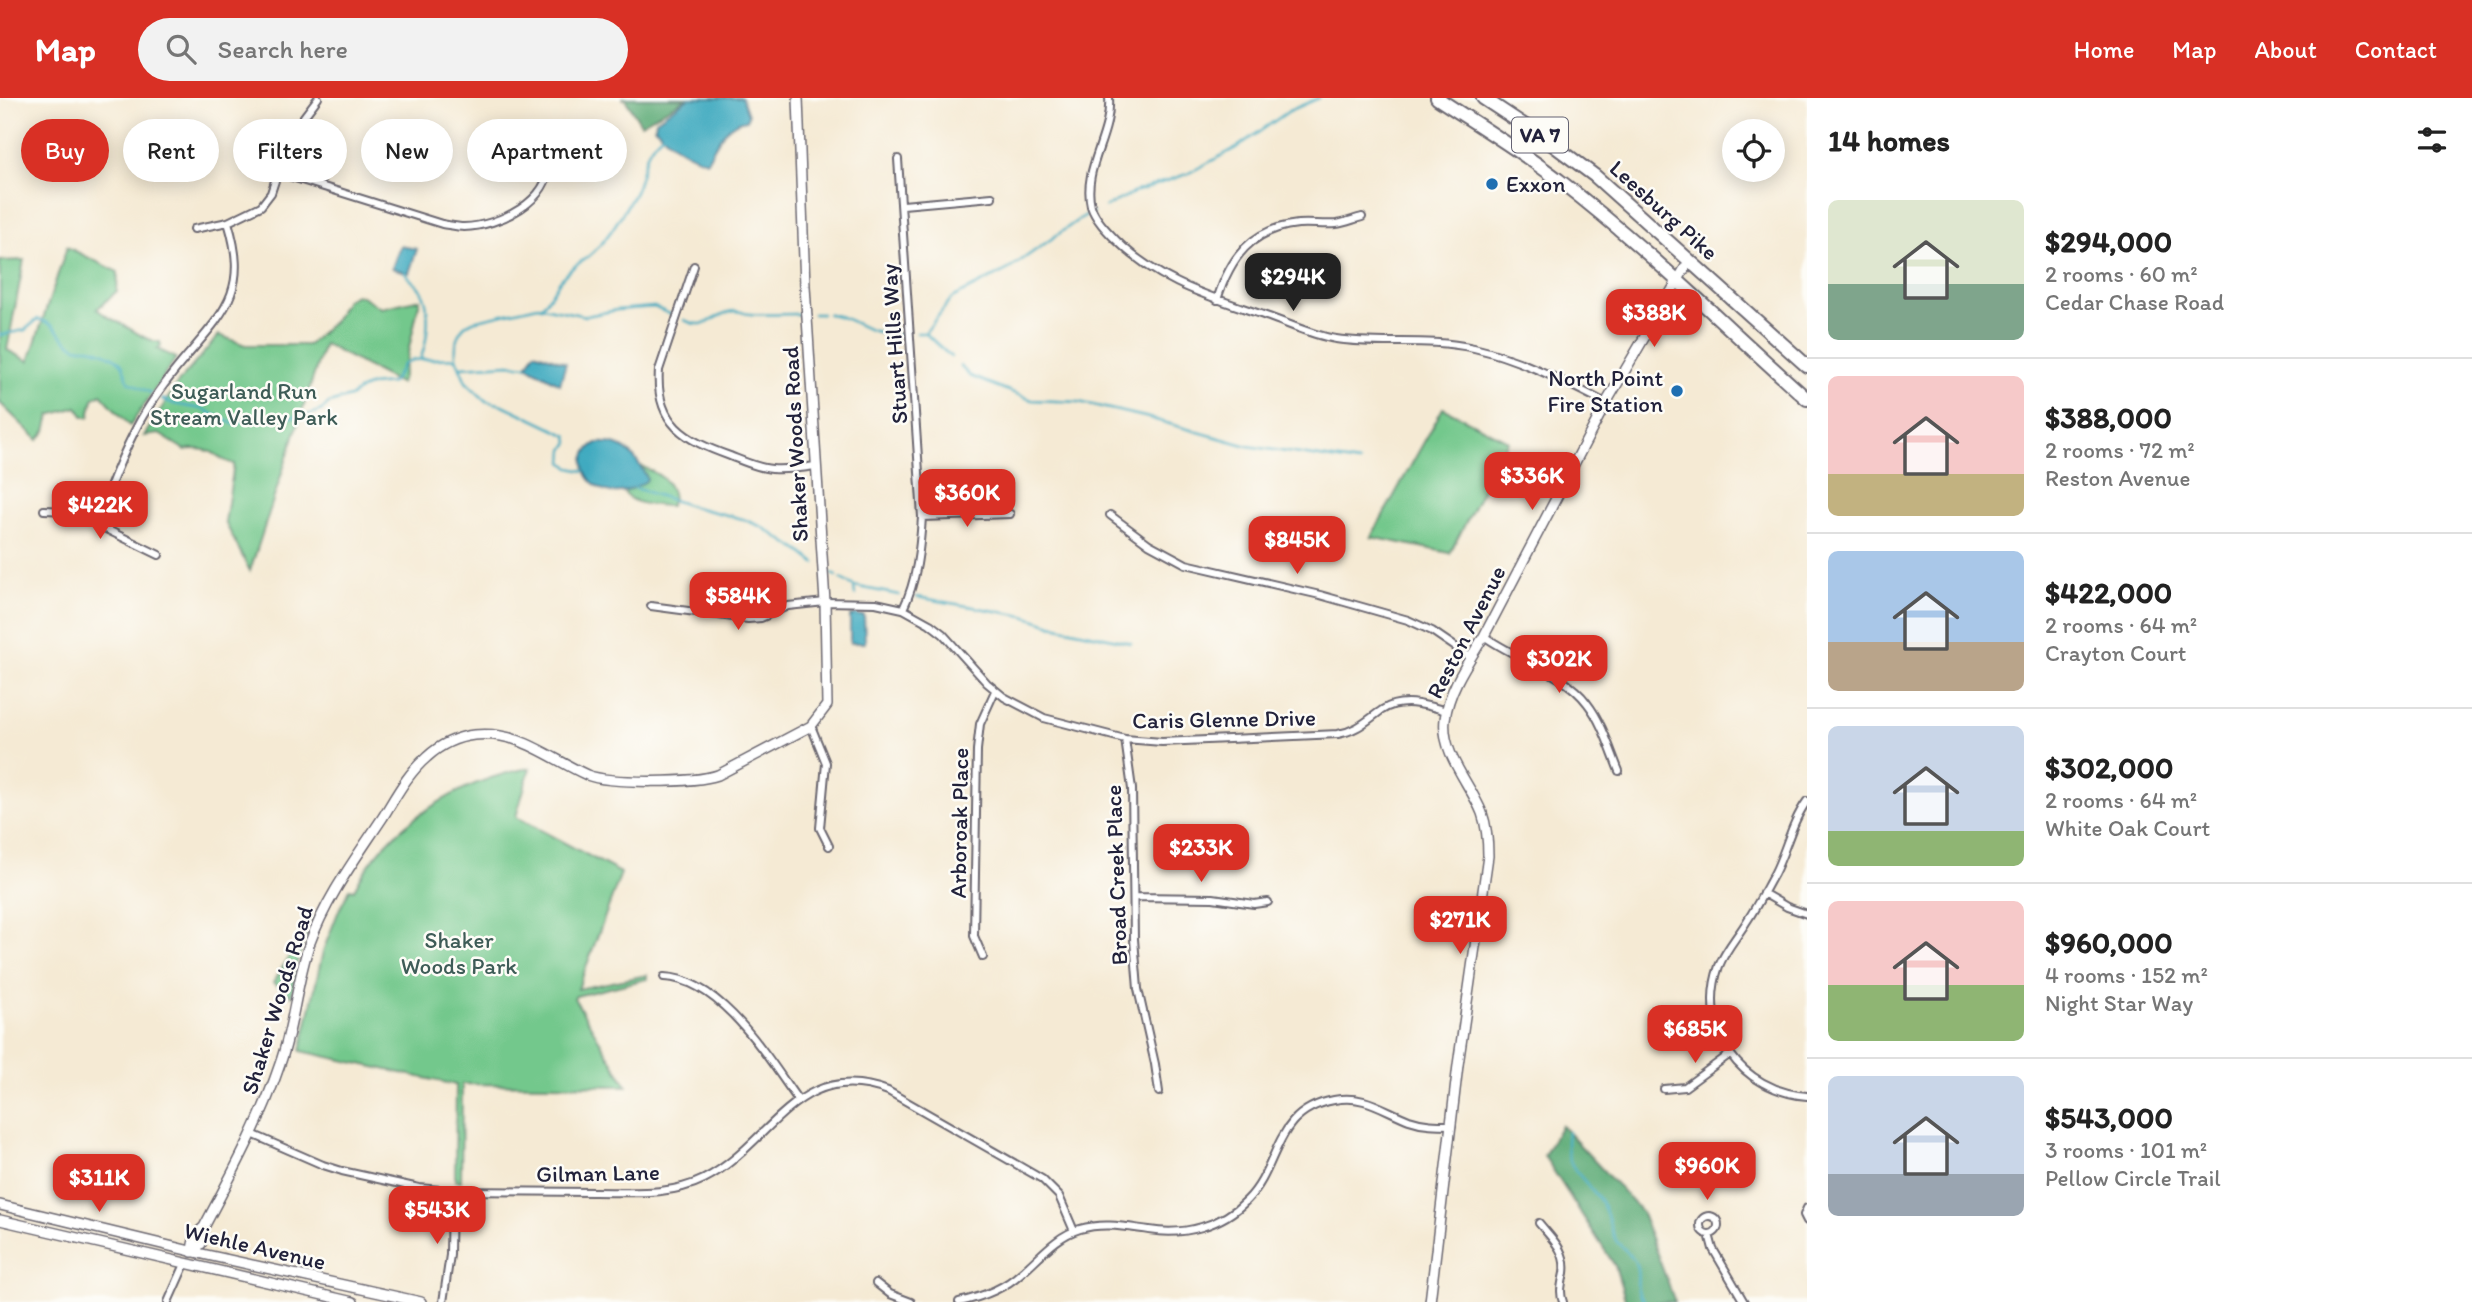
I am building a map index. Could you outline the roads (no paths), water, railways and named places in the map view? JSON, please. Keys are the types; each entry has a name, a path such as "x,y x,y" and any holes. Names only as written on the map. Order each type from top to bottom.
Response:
{"highway":[{"name":"Leesburg Pike","path":"1437,98 1562,182 1807,399"},
{"name":"Leesburg Pike","path":"1483,98 1566,153 1595,176 1807,366"}],"street":[{"path":"302,119 318,98"},
{"name":"Shaker Woods Road","path":"168,1302 192,1252 192,1242 204,1227 252,1134 280,1064 290,1033 302,970 316,926 345,873 410,775 428,755 461,738 502,735 529,743 596,778 688,781 718,775 811,726 827,705 825,602 804,286 798,98"},
{"path":"1109,98 1110,107 1104,132 1089,178 1092,208 1104,229 1136,260 1166,279 1304,332 1338,340 1454,344 1512,358 1606,403"},
{"name":"Stuart Hills Way","path":"898,159 922,517 919,557 911,594 903,609"},
{"path":"194,229 228,222 261,206 275,182"},
{"path":"308,182 442,224 464,227 496,220 524,206 546,182"},
{"path":"903,205 992,197"},
{"path":"1217,300 1225,275 1233,262 1253,241 1266,233 1283,226 1338,224 1362,216"},
{"path":"96,525 118,467 141,420 177,368 219,320 232,295 237,266 228,222"},
{"name":"Reston Avenue","path":"1430,1302 1488,842 1482,814 1448,744 1445,722 1447,711 1470,657 1484,636 1606,403 1689,261"},
{"path":"694,266 659,370 658,385 665,413 685,436 738,459 770,469 815,466"},
{"path":"44,510 69,512 159,555"},
{"path":"922,517 1010,514"},
{"path":"1110,514 1149,544 1186,565 1320,595 1408,620 1432,631 1470,657"},
{"name":"Caris Glenne Drive","path":"651,606 753,619 788,606 825,602 876,603 903,609 943,634 995,691 1044,718 1125,739 1162,742 1338,734 1361,727 1383,709 1401,703 1447,711"},
{"path":"1484,636 1579,694 1594,713 1619,771"},
{"name":"Arboroak Place","path":"983,957 974,936 976,750 980,724 995,691"},
{"path":"811,726 825,755 820,828 829,846"},
{"name":"Broad Creek Place","path":"1125,739 1132,789 1134,939 1138,989 1159,1091"},
{"path":"1807,801 1763,893 1726,953 1716,977 1714,993 1715,1019 1730,1054 1739,1066 1759,1082 1782,1092 1807,1096"},
{"path":"1763,893 1787,907 1807,914"},
{"path":"1134,897 1213,898 1254,904 1268,902"},
{"path":"664,977 689,981 733,1015 798,1100"},
{"path":"1664,1089 1685,1087 1730,1054"},
{"name":"Gilman Lane","path":"252,1134 323,1165 419,1188 451,1191 655,1192 680,1188 702,1180 730,1163 798,1100 814,1090 839,1083 863,1083 888,1091 1042,1179 1059,1196 1074,1231"},
{"path":"959,1302 989,1294 1002,1287 1056,1241 1074,1231 1106,1225 1152,1231 1185,1231 1210,1225 1252,1195 1286,1129 1308,1110 1328,1101 1345,1098 1369,1101 1419,1123 1451,1125"},
{"path":"443,1302 450,1255 451,1191"},
{"name":"Wiehle Avenue","path":"0,1205 192,1252 421,1302"},
{"path":"1807,1208 1804,1215 1807,1221"},
{"name":"Wiehle Avenue","path":"0,1220 353,1302"},
{"path":"1539,1223 1561,1249 1564,1257 1561,1291 1563,1302"},
{"path":"1709,1234 1713,1249 1744,1302"},
{"path":"876,1283 890,1294 911,1302"}],"water":[{"path":"689,98 742,98 748,115 747,120 727,129 707,161 678,148 655,127 656,120"},
{"path":"400,246 417,249 409,273 392,268"},
{"path":"535,352 566,363 560,384 527,366"},
{"path":"597,443 615,444 628,451 643,470 646,481 620,492 610,492 593,482 584,467 584,458"},
{"path":"864,615 865,643 850,643 850,616"}],"waterway":[{"path":"1105,207 1137,191 1187,174 1236,148 1289,111 1319,98"},
{"path":"541,307 560,280 596,250 613,228 637,188 650,148 663,134"},
{"path":"925,333 952,298 1009,269 1093,212"},
{"path":"405,272 420,289 427,307 427,334 421,357"},
{"path":"162,399 202,409 236,425 253,415 269,420 308,415 371,385 392,383 403,365 412,360 456,358 458,336 463,327 473,321 538,306 586,316 654,307 672,315"},
{"path":"684,320 700,324 736,311 750,314 799,314"},
{"path":"813,314 822,314"},
{"path":"828,314 879,332 905,334"},
{"path":"0,335 25,330 38,319 55,328 73,345 108,354 123,366 129,382 151,393"},
{"path":"917,333 925,333"},
{"path":"925,333 951,357"},
{"path":"456,358 466,382 486,401 503,405 568,436 569,442 564,450 563,462 570,468 584,471"},
{"path":"461,367 509,364 527,366"},
{"path":"960,366 970,376 1032,400 1079,402 1145,417 1248,446 1359,463"},
{"path":"635,488 743,519 762,527 815,563"},
{"path":"828,572 836,576"},
{"path":"841,579 854,586 899,595"},
{"path":"854,586 855,595"},
{"path":"917,597 1024,616 1058,627 1131,643"},
{"path":"855,608 856,616"},
{"path":"1568,1132 1567,1145 1571,1164 1601,1202 1617,1242 1633,1259 1637,1268 1639,1292 1645,1302"}],"place":[{"name":"Exxon","path":"1492,184"},
{"name":"North Point Fire Station","path":"1677,391"}],"park label":[{"name":"Sugarland Run Stream Valley Park","path":"244,404"},
{"name":"Shaker Woods Park","path":"459,953"}]}
